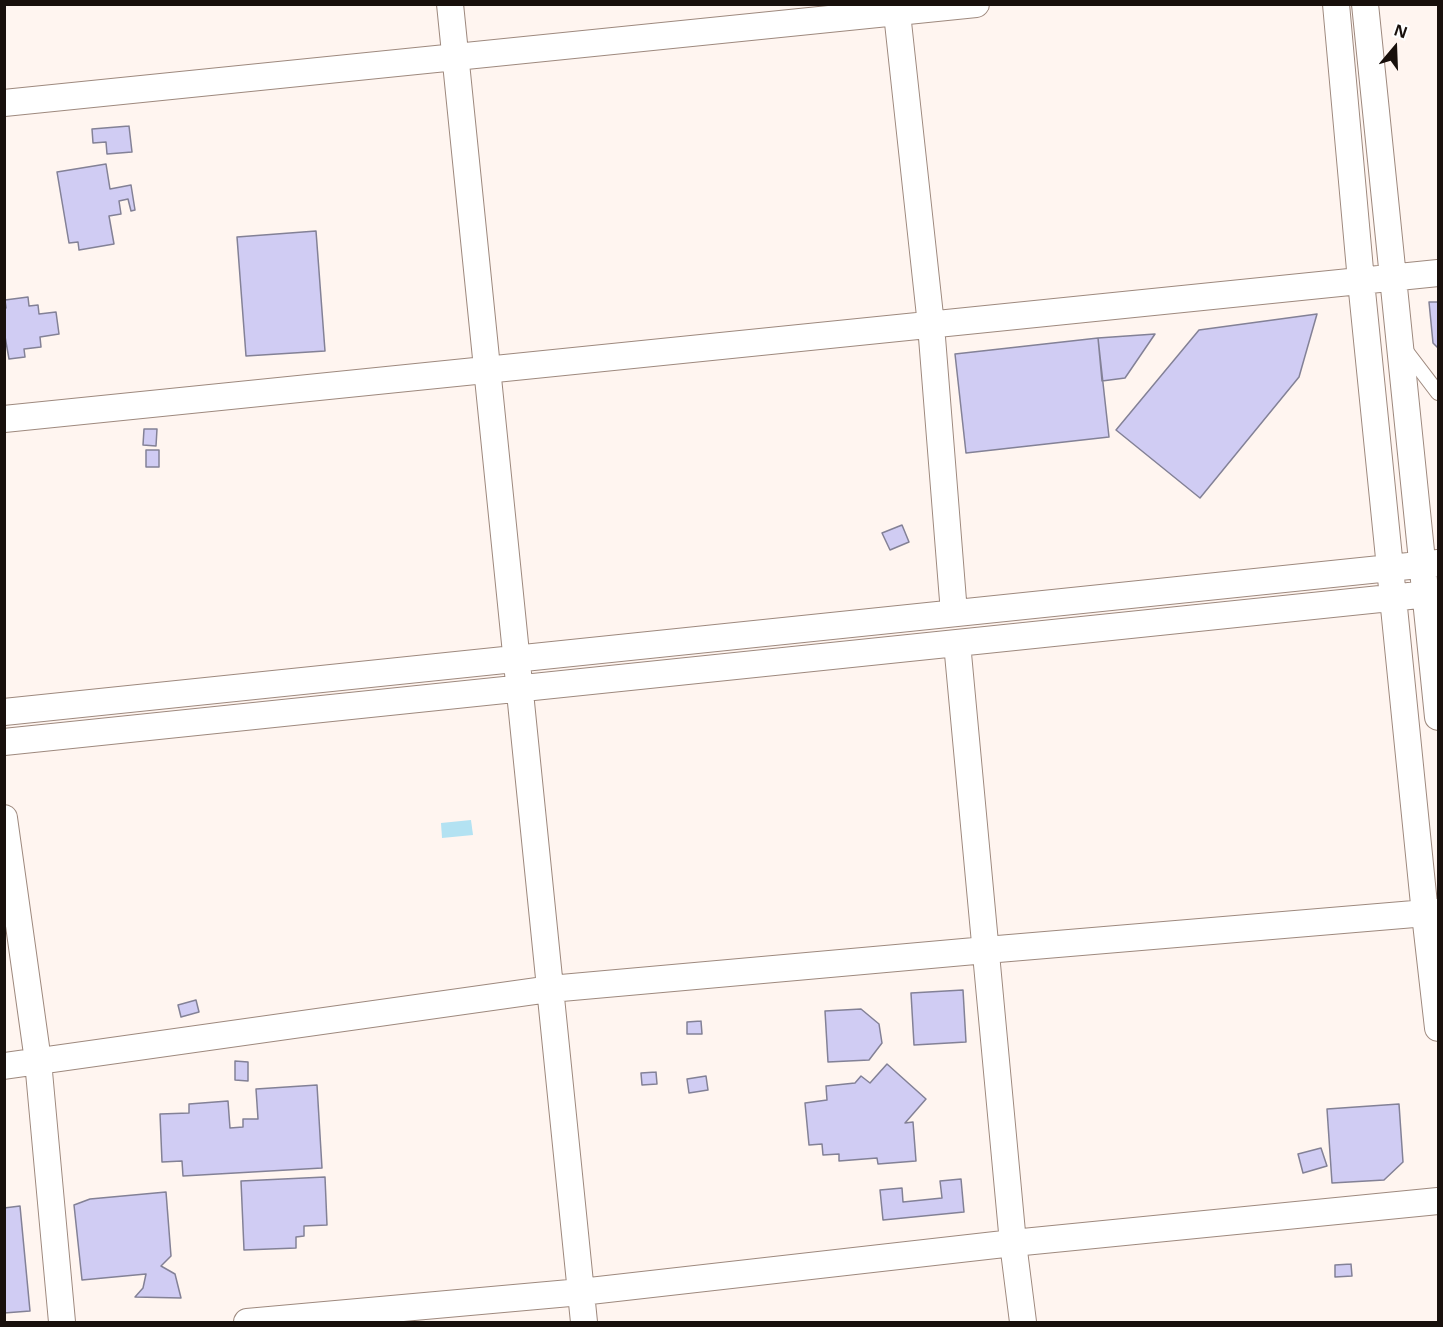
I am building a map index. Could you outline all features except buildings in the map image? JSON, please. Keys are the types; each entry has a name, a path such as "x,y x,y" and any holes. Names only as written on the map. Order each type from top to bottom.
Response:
{"street":[{"path":"450,4 584,1323"},
{"path":"4,103 897,9 976,4"},
{"path":"1336,4 1390,568 1432,913 1438,1028"},
{"path":"1365,4 1400,343 1431,564 1438,717"},
{"path":"897,9 931,325 954,613"},
{"path":"4,419 1438,273"},
{"path":"4,712 1431,564"},
{"path":"4,742 1432,594"},
{"path":"957,643 1013,1243 1023,1323"},
{"path":"4,818 38,1061 62,1323"},
{"path":"4,1066 550,989 1432,913"},
{"path":"247,1323 581,1292 1013,1243 1438,1201"}],"lane":[{"path":"1400,343 1438,393"}],"water":[{"path":"471,820 473,835 442,838 441,823"}]}
